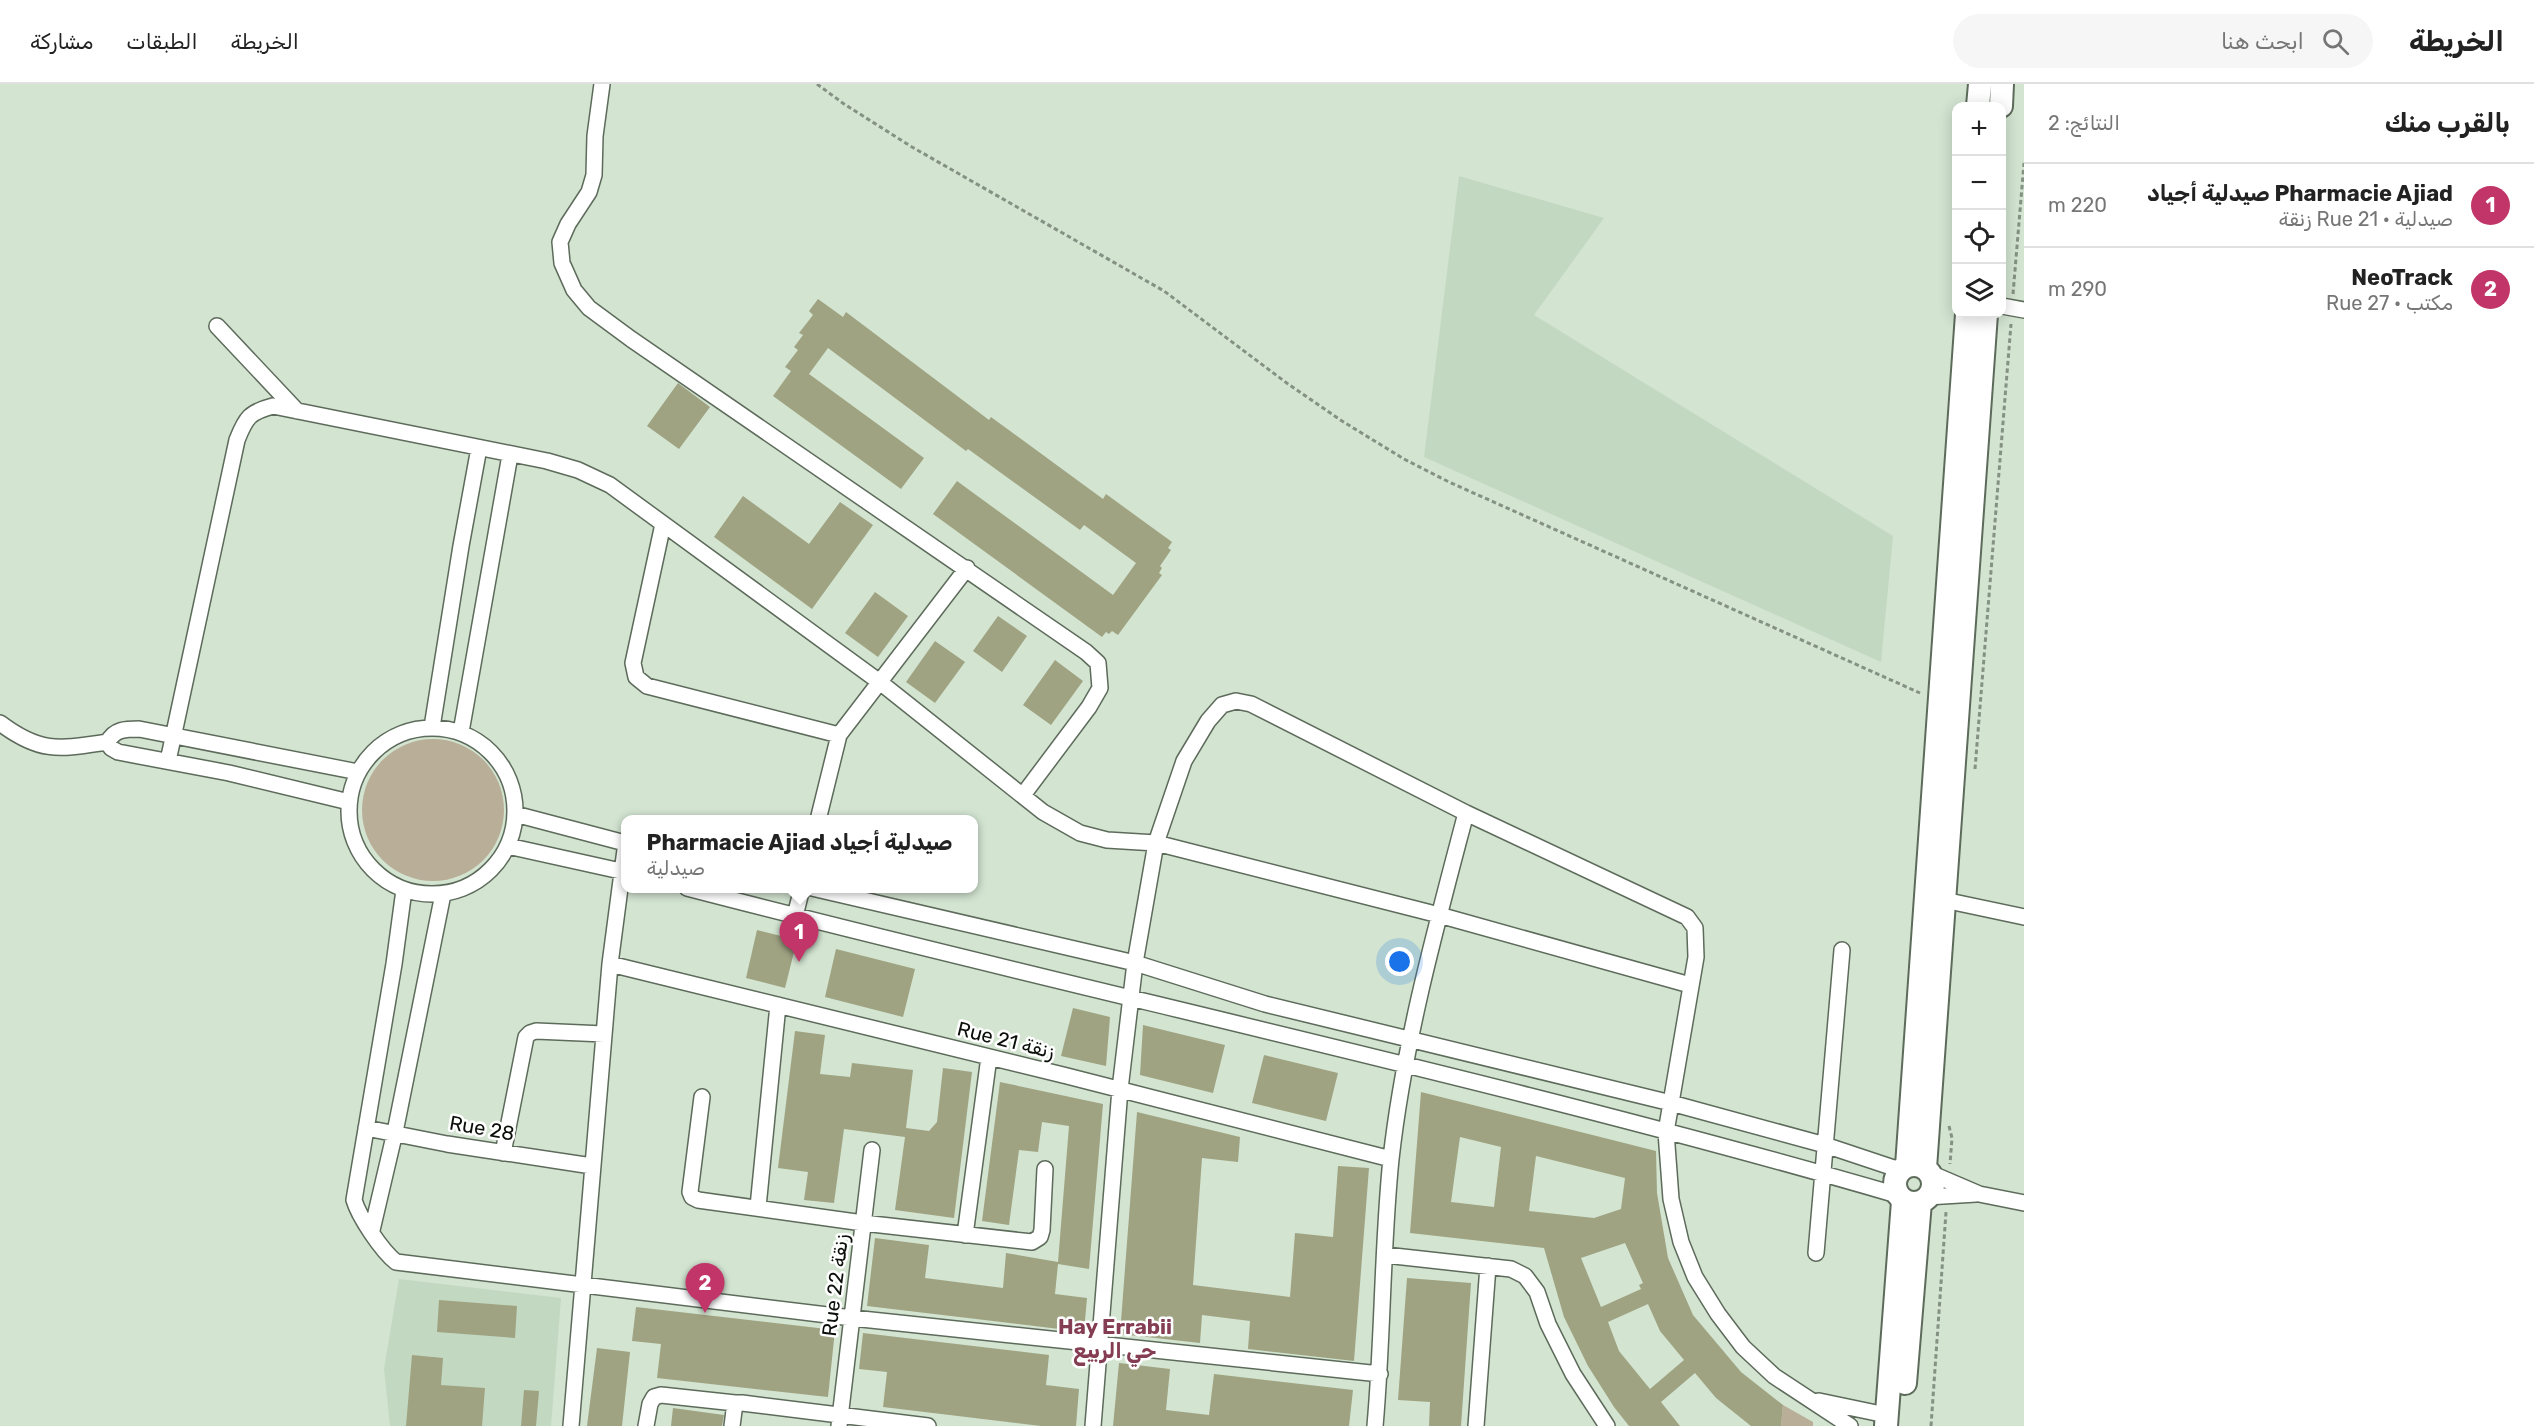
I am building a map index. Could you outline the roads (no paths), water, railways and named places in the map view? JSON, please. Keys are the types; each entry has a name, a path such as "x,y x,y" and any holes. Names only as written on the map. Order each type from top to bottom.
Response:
{"main road":[{"path":"1978,102 1980,84"},
{"path":"2001,102 2002,84"},
{"path":"1915,1169 1939,702 1967,318"},
{"path":"1915,1169 1944,900 1986,318"},
{"path":"1891,1422 1919,1200 1932,1190 1933,1182 1915,1169"},
{"path":"1915,1169 1895,1178 1919,1200"}],"street":[{"path":"602,84 595,136 594,175 589,192 568,224 560,242 561,263 574,290 589,308 630,339 967,568 1086,652 1098,663 1101,673 1100,688 1089,707 1023,795"},
{"path":"217,326 297,411"},
{"path":"168,761 237,440 243,423 254,411 273,406 547,461 578,470 610,485 881,683 1043,812 1080,833 1107,840 1156,843 1439,915 1690,985"},
{"path":"432,727 479,448"},
{"path":"461,732 510,455"},
{"path":"663,524 633,663 636,677 646,686 839,735"},
{"path":"819,815 839,735 967,568"},
{"path":"1093,1426 1120,1089 1135,963 1156,843 1184,761 1208,721 1222,705 1236,701 1251,704 1466,813 1688,918 1695,928 1697,940 1666,1132 1671,1199 1681,1242 1695,1277 1718,1314 1743,1347 1774,1376 1850,1426"},
{"path":"0,723 24,740 43,746 69,748 108,742"},
{"path":"432,727 461,732 481,743 498,759 513,790 515,814 508,846 498,862 470,886 443,894 424,894 404,890 386,881 364,860 352,832 349,802 358,772 370,755 393,737 412,730 432,727"},
{"path":"349,802 229,773 118,752 111,748 108,742 111,735 126,729 139,729 358,772"},
{"path":"1375,1426 1380,1374 1391,1159 1405,1064 1439,915 1466,813"},
{"path":"515,814 621,842"},
{"path":"508,846 621,871"},
{"path":"404,890 394,964 354,1200 361,1216 387,1256 396,1262 852,1318 1380,1374"},
{"path":"571,1426 581,1286 610,964 621,892"},
{"path":"706,893 1131,999 1405,1064 1919,1200 1979,1194"},
{"path":"795,916 800,893"},
{"path":"834,893 1135,963 1265,1004 1671,1103 1915,1169 1979,1194 2024,1203"},
{"path":"372,1230 395,1132 443,894"},
{"path":"1944,900 2024,917"},
{"path":"1816,1253 1842,950"},
{"name":"Rue 21 زنقة","path":"610,964 1120,1089 1391,1159"},
{"path":"758,1207 778,1005"},
{"path":"503,1153 526,1037 536,1031 604,1034"},
{"path":"965,1235 989,1057"},
{"path":"702,1097 690,1186 692,1197 698,1200 863,1223 1032,1242 1036,1241 1042,1230 1045,1169"},
{"name":"Rue 28","path":"366,1128 503,1153 592,1166"},
{"name":"Rue 22 زنقة","path":"839,1420 872,1150"},
{"path":"1385,1255 1511,1269 1525,1276 1537,1292 1548,1324 1573,1374 1607,1426"},
{"path":"1476,1426 1488,1266"},
{"path":"646,1426 650,1404 654,1397 661,1395 753,1404 839,1420 928,1426"},
{"path":"1810,1399 1891,1422"},
{"path":"732,1426 735,1403"}],"place":[{"name":"Pharmacie Ajiad صيدلية أجياد","path":"799,962"},
{"name":"NeoTrack","path":"705,1313"}],"district":[{"name":"Hay Errabii حي الربيع","path":"1115,1339"}]}
